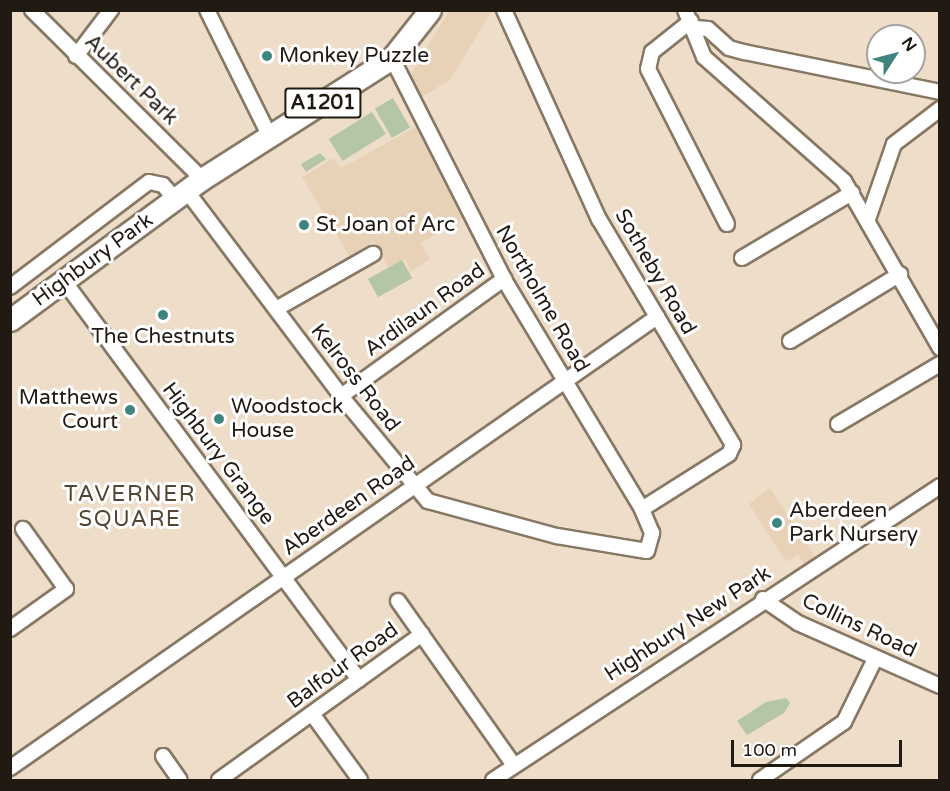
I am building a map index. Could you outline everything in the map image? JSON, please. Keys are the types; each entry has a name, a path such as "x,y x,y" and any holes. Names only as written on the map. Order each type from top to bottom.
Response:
{"main road":[{"name":"Highbury Park","path":"10,320 188,190 392,58 430,10"}],"street":[{"name":"Aubert Park","path":"32,10 76,56 188,190"},
{"path":"76,56 111,10"},
{"path":"207,10 270,137"},
{"name":"Sotheby Road","path":"504,10 584,190 733,448 642,510"},
{"path":"690,20 708,29 729,48 939,92"},
{"path":"690,20 696,47 710,63 810,146 852,193 900,274 939,348"},
{"path":"690,20 652,52 648,69 727,224"},
{"path":"710,63 725,57 729,48"},
{"name":"Northolme Road","path":"392,58 504,279 642,510 652,533 650,546 639,553"},
{"path":"868,219 894,144 939,109"},
{"name":"Highbury Park","path":"10,287 149,182 188,190"},
{"name":"Kelross Road","path":"188,190 341,396 414,486 440,506 639,553"},
{"path":"742,258 852,193"},
{"path":"276,309 373,254"},
{"path":"790,341 900,274"},
{"name":"Ardilaun Road","path":"341,396 504,279"},
{"name":"Highbury Grange","path":"64,281 359,680"},
{"name":"Aberdeen Road","path":"10,768 657,316"},
{"path":"838,424 939,364"},
{"name":"Highbury New Park","path":"492,780 763,599 939,486"},
{"path":"10,629 66,589 23,529"},
{"name":"Collins Road","path":"763,599 798,623 939,686"},
{"path":"398,601 422,634"},
{"name":"Balfour Road","path":"219,780 313,715 422,634 513,764"},
{"path":"760,780 843,722 875,658"},
{"path":"313,715 360,780"},
{"path":"163,756 180,780"}],"shaded area":[{"path":"449,11 492,11 450,80 420,98 409,77"},
{"path":"416,127 462,219 421,243 430,259 411,271 405,259 389,270 374,241 349,256 302,177 334,158 341,168"},
{"name":"Aberdeen Park Nursery","path":"770,488 817,560 806,567 798,554 786,562 749,504"}],"green space":[{"path":"393,98 410,127 392,138 375,108"},
{"path":"372,112 386,134 343,161 329,139"},
{"path":"320,153 326,159 306,172 301,164"},
{"path":"402,260 412,278 378,297 368,279"},
{"path":"786,698 790,703 784,713 747,735 737,721 766,702"}],"place":[{"name":"Monkey Puzzle","path":"267,56"},
{"name":"St Joan of Arc","path":"304,225"},
{"name":"The Chestnuts","path":"163,315"},
{"name":"Matthews Court","path":"130,410"},
{"name":"Woodstock House","path":"219,419"},
{"name":"Aberdeen Park Nursery","path":"777,523"}],"district":[{"name":"TAVERNER SQUARE","path":"130,506"}]}
